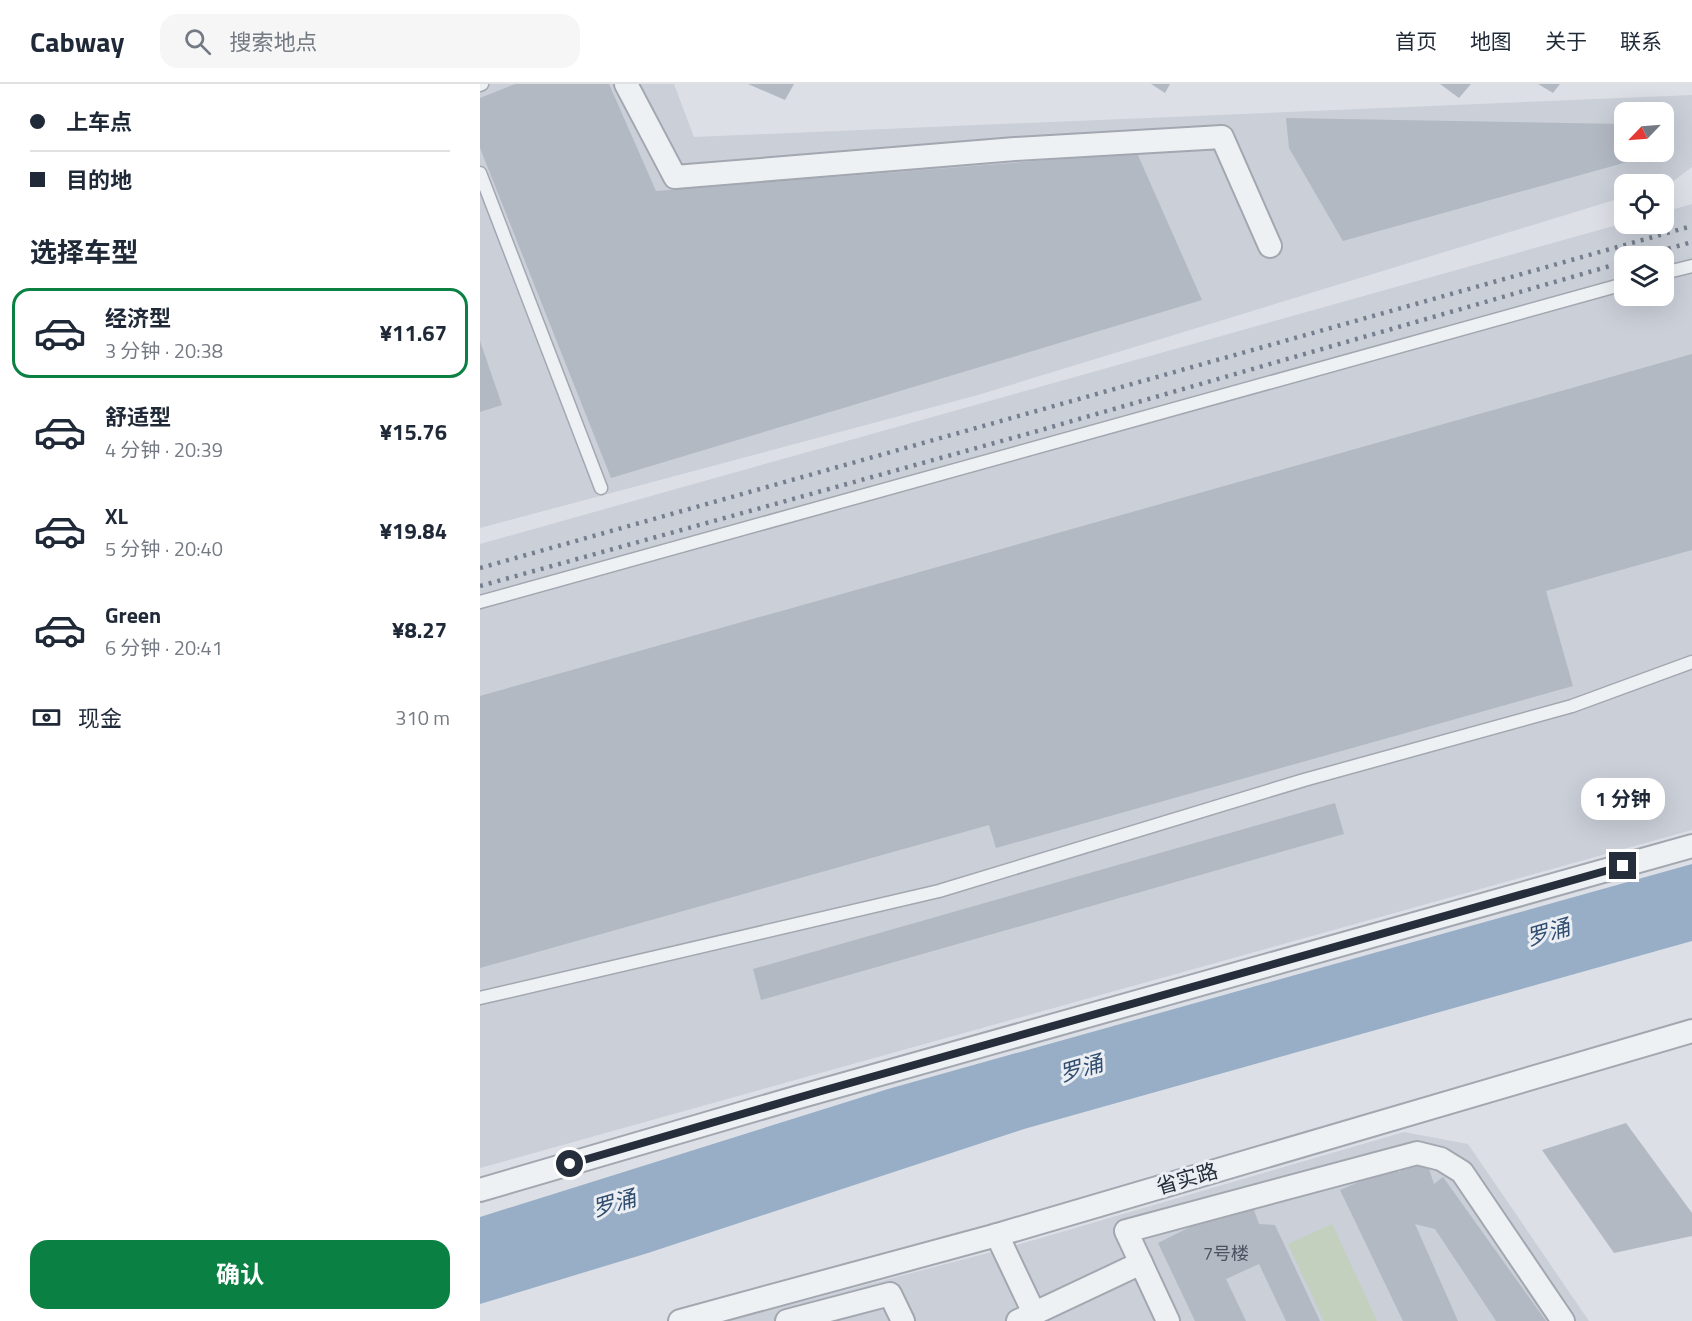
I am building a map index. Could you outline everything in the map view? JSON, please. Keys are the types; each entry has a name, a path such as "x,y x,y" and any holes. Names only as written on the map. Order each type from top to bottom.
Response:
{"street":[{"path":"626,84 675,177 1015,148 1222,137 1270,246"},
{"path":"480,1190 818,1092 1692,846"},
{"name":"省实路","path":"680,1321 997,1235 1692,1031"},
{"path":"1168,1321 1126,1231 1417,1153 1441,1159 1462,1172 1563,1321"},
{"path":"997,1235 1026,1317 1141,1263"},
{"path":"787,1321 890,1294 903,1321"}],"lane":[{"path":"480,173 601,488"},
{"path":"1674,270 1692,266"},
{"path":"480,602 1614,287"},
{"path":"480,998 939,891 1304,780 1572,706 1692,662"}],"shaded area":[{"path":"480,84 674,84 694,137 1692,95 1692,167 1674,180 1674,174 1614,174 1614,200 978,395 480,528"},
{"path":"1692,204 1692,830 480,1168 480,544 1614,226 1614,234 1674,234 1674,209"},
{"path":"1404,1132 1468,1144 1589,1321 728,1321 1003,1249"}],"green space":[{"path":"1332,1224 1377,1321 1324,1321 1288,1244"}],"water":[{"name":"罗涌","path":"1692,864 1692,941 1024,1129 648,1253 480,1304 480,1217 888,1089"}],"building":[{"path":"515,84 609,84 656,191 1137,153 1202,300 611,478 480,148 480,98"},
{"path":"748,84 794,84 785,100"},
{"path":"1151,84 1170,84 1165,93"},
{"path":"1440,84 1471,84 1459,98"},
{"path":"1538,84 1560,84 1553,93"},
{"path":"1286,118 1614,124 1614,162 1627,162 1343,241 1289,148"},
{"path":"480,341 502,405 480,412"},
{"path":"1692,354 1692,550 1546,591 1573,686 996,848 989,825 480,968 480,696"},
{"path":"1335,803 1344,834 761,1000 753,969"},
{"path":"1626,1123 1692,1213 1692,1236 1614,1253 1542,1150"},
{"path":"1407,1163 1418,1163 1429,1169 1434,1184 1443,1177 1546,1321 1496,1321 1435,1229 1415,1224 1458,1321 1403,1321 1340,1190 1389,1169 1400,1172"},
{"path":"1241,1206 1254,1210 1259,1224 1275,1225 1320,1321 1286,1321 1259,1264 1226,1279 1246,1321 1195,1321 1158,1243 1198,1223 1222,1219 1229,1209"}],"railway":[{"path":"480,568 1692,226"},
{"path":"1674,247 1692,242"},
{"path":"480,586 1034,432 1614,265"}],"route":[{"path":"570,1164 1623,866"}]}
